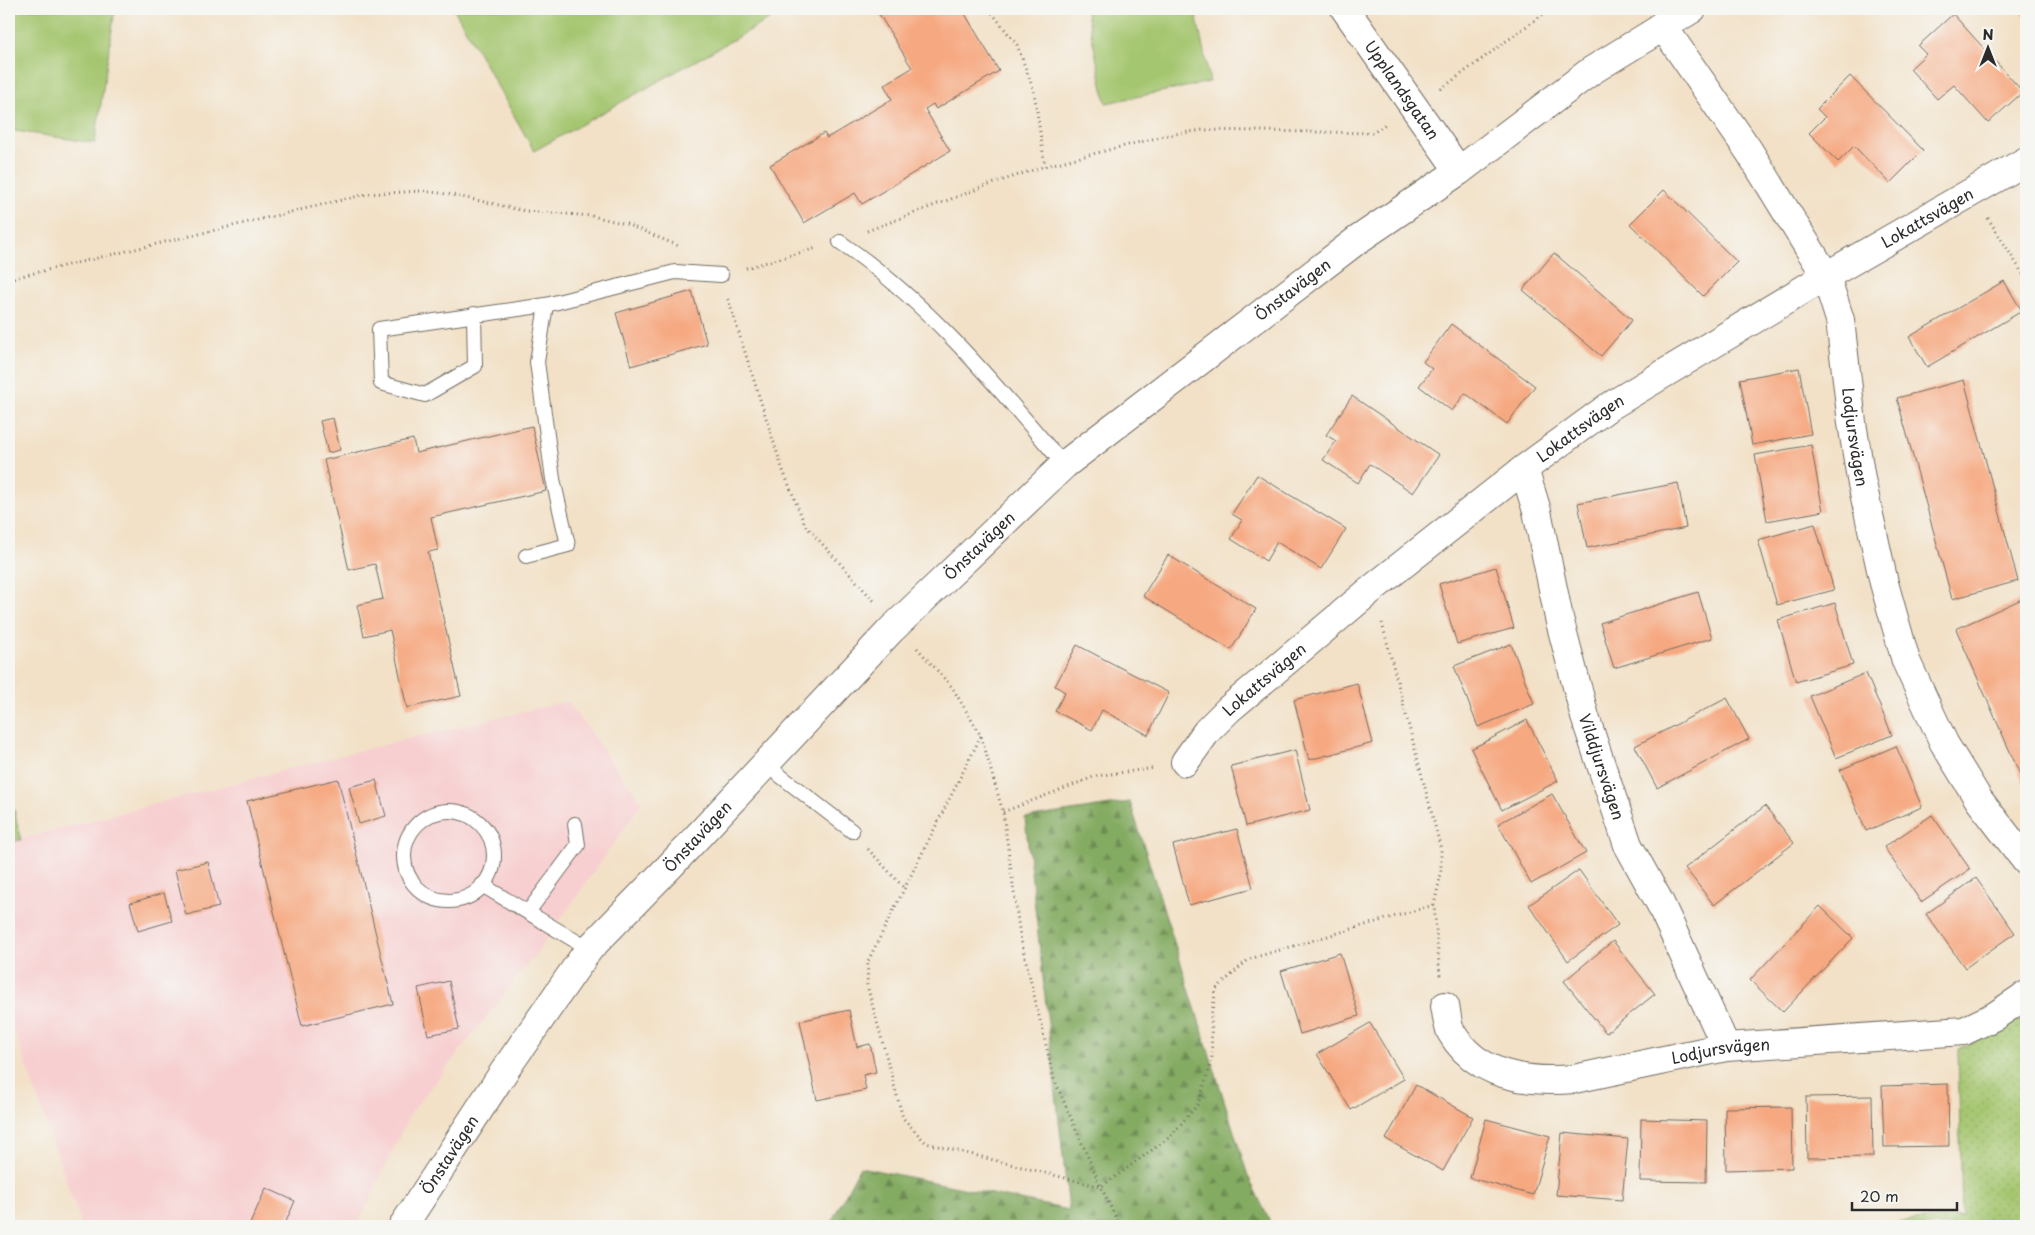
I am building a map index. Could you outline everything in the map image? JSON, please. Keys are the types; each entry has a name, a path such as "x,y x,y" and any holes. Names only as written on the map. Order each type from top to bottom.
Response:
{"street":[{"name":"Upplandsgatan","path":"1345,9 1459,171"},
{"name":"Önstavägen","path":"404,1226 509,1064 589,949 891,630 1064,465 1356,241 1459,171 1591,71 1662,25 1692,9"},
{"name":"Lodjursvägen","path":"1662,25 1749,151 1826,276 1840,320 1852,423 1862,479 1884,582 1906,661 1954,759 1979,800 2026,861"},
{"name":"Lokattsvägen","path":"1185,762 1207,731 1229,709 1373,588 1524,469 1607,408 1826,276 2026,161"},
{"name":"Vilddjursvägen","path":"1524,469 1537,511 1559,618 1585,717 1628,846 1660,903 1726,1046"},
{"name":"Lodjursvägen","path":"1445,1006 1450,1031 1464,1049 1487,1068 1519,1079 1550,1081 1574,1079 1726,1046 1964,1031 1994,1016 2026,995"}],"lane":[{"path":"840,242 871,263 969,355 1064,465"},
{"path":"474,314 475,366 425,395 381,383 380,329 474,314 546,305 675,272 721,275"},
{"path":"526,556 568,545 553,479 537,362 546,305"},
{"path":"766,764 852,832"},
{"path":"454,812 471,817 484,828 492,844 494,862 488,878 482,885 477,892 461,900 444,901 427,896 413,884 406,868 404,851 410,834 421,821 437,813 454,812"},
{"path":"528,912 578,845 575,824"},
{"path":"482,885 589,949"}],"path":[{"path":"989,9 1017,45 1034,90 1045,166"},
{"path":"721,275 840,242 980,188 1045,166 1168,135 1203,130 1373,132 1448,85 1550,9"},
{"path":"9,279 326,202 367,194 421,191 448,194 526,211 592,216 626,224 677,245 708,264 721,275 782,468 805,525 876,603"},
{"path":"1971,192 2026,279"},
{"path":"1373,588 1441,849 1441,874 1434,905 1438,969 1445,1006"},
{"path":"913,644 952,688 981,736 1003,812 1020,936 1054,1079 1120,1226"},
{"path":"981,736 868,961 867,985 903,1118 926,1143 1101,1187"},
{"path":"1003,812 1096,776 1185,762"},
{"path":"852,832 905,889"},
{"path":"1101,1187 1170,1137 1198,1104 1212,1060 1211,1017 1216,989 1248,958 1434,905"}],"shaded area":[{"path":"567,701 642,803 536,954 410,1114 357,1226 82,1226 9,1016 9,842 358,751"}],"green space":[{"path":"9,9 115,9 95,143 9,130"},
{"path":"454,9 788,9 534,151"},
{"path":"1086,9 1195,9 1210,82 1106,103"},
{"path":"9,789 21,840 9,842"},
{"path":"1130,802 1248,1176 1272,1226 829,1226 860,1167 1069,1210 1025,818"},
{"path":"2026,1017 2026,1226 1866,1226 1962,1216 1958,1049"}],"building":[{"path":"876,9 962,9 999,71 936,109 933,104 925,109 950,151 862,204 855,193 804,223 770,165 824,133 827,138 892,99 884,85 912,68"},
{"path":"2018,9 2026,9 2026,19"},
{"path":"1953,14 2023,92 1988,123 1954,85 1937,99 1910,69 1926,54 1918,46"},
{"path":"1850,76 1923,150 1890,183 1854,146 1838,162 1809,133 1825,117 1817,109"},
{"path":"1664,190 1737,262 1703,296 1630,224"},
{"path":"1554,253 1632,320 1601,356 1523,290"},
{"path":"2004,281 2022,311 1927,367 1909,337"},
{"path":"692,291 707,344 631,366 616,313"},
{"path":"1451,324 1535,386 1507,424 1465,393 1452,411 1419,386 1432,369 1423,362"},
{"path":"1799,368 1811,434 1752,445 1740,379"},
{"path":"1964,380 2018,581 1952,599 1897,398"},
{"path":"1352,396 1439,455 1413,493 1370,464 1358,483 1323,460 1336,441 1326,435"},
{"path":"333,418 340,450 328,453 320,421"},
{"path":"532,426 546,491 431,517 438,550 428,552 461,696 407,708 390,630 364,636 357,605 383,599 375,564 349,570 324,460 413,439 416,453"},
{"path":"1811,445 1823,511 1767,521 1755,455"},
{"path":"1257,475 1346,529 1321,569 1277,542 1266,561 1231,539 1242,520 1232,514"},
{"path":"1678,483 1686,528 1587,548 1578,503"},
{"path":"1815,524 1834,590 1777,605 1758,540"},
{"path":"1168,555 1256,609 1231,650 1143,596"},
{"path":"1496,567 1514,628 1457,644 1439,584"},
{"path":"1698,592 1712,638 1614,668 1600,623"},
{"path":"2022,599 2026,609 2026,788 1956,629"},
{"path":"1835,603 1853,665 1796,682 1778,620"},
{"path":"1511,644 1534,704 1478,727 1454,666"},
{"path":"1077,645 1169,693 1148,735 1102,710 1092,730 1055,711 1065,692 1055,686"},
{"path":"1866,673 1892,735 1836,758 1810,696"},
{"path":"1357,683 1373,743 1309,760 1294,700"},
{"path":"1727,698 1749,739 1657,788 1635,746"},
{"path":"1527,720 1558,781 1502,810 1471,749"},
{"path":"1896,746 1922,807 1866,831 1840,770"},
{"path":"1295,750 1310,810 1246,826 1231,766"},
{"path":"338,779 393,1004 302,1026 247,801"},
{"path":"376,780 386,816 359,824 349,787"},
{"path":"1552,794 1586,853 1531,884 1498,824"},
{"path":"1765,806 1794,843 1714,905 1685,868"},
{"path":"1932,815 1970,869 1921,902 1884,847"},
{"path":"1237,829 1253,888 1189,905 1173,845"},
{"path":"208,862 219,907 186,915 175,870"},
{"path":"1579,870 1618,925 1568,961 1529,905"},
{"path":"1976,878 2015,933 1965,968 1926,914"},
{"path":"164,893 172,921 138,931 130,903"},
{"path":"1820,906 1853,938 1783,1012 1750,980"},
{"path":"1613,941 1655,994 1606,1033 1564,981"},
{"path":"1340,953 1359,1016 1300,1034 1281,971"},
{"path":"449,981 459,1029 428,1035 418,988"},
{"path":"849,1010 857,1047 870,1044 876,1072 863,1075 866,1090 817,1100 800,1021"},
{"path":"1370,1023 1404,1079 1351,1110 1317,1054"},
{"path":"1948,1084 1949,1146 1884,1147 1882,1086"},
{"path":"1416,1085 1473,1117 1443,1171 1386,1139"},
{"path":"1872,1096 1873,1157 1807,1158 1806,1097"},
{"path":"1791,1107 1792,1168 1726,1170 1725,1108"},
{"path":"1486,1119 1550,1136 1533,1195 1470,1178"},
{"path":"1641,1119 1707,1121 1706,1182 1640,1181"},
{"path":"1562,1133 1628,1139 1622,1200 1556,1195"},
{"path":"266,1188 295,1201 284,1226 249,1226"}]}
